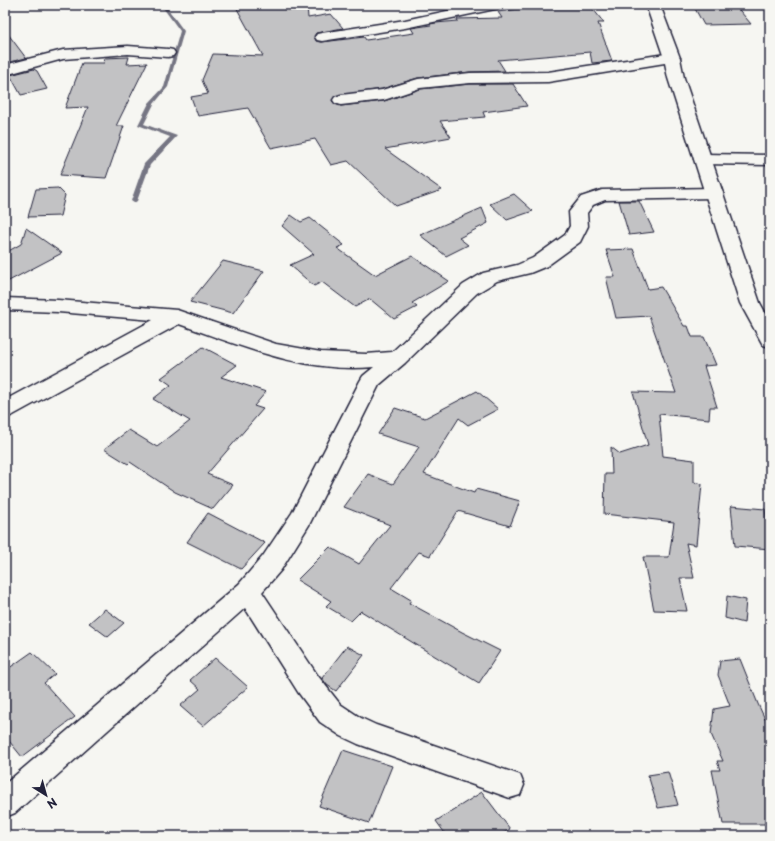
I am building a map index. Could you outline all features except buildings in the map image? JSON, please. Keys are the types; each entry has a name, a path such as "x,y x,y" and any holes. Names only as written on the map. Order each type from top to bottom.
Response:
{"street":[{"path":"322,37 405,24 495,5"},
{"path":"653,5 672,58 676,78 750,303 770,340"},
{"path":"5,70 64,55 128,50 168,53"},
{"path":"341,100 384,95 418,84 470,78 548,77 672,58"},
{"path":"703,159 770,160"},
{"path":"5,803 248,591 272,563 301,519 371,381 398,358 470,289 490,277 523,269 540,262 573,238 578,226 578,212 587,201 602,195 714,193"},
{"path":"5,304 58,306 176,316 274,350 321,359 366,361 398,358"},
{"path":"5,410 176,316"},
{"path":"248,591 308,684 330,713 351,727 368,734 510,785"}],"waterway":[{"path":"134,201 147,164 174,136 141,125 152,103 166,87 182,31 163,5"}]}
